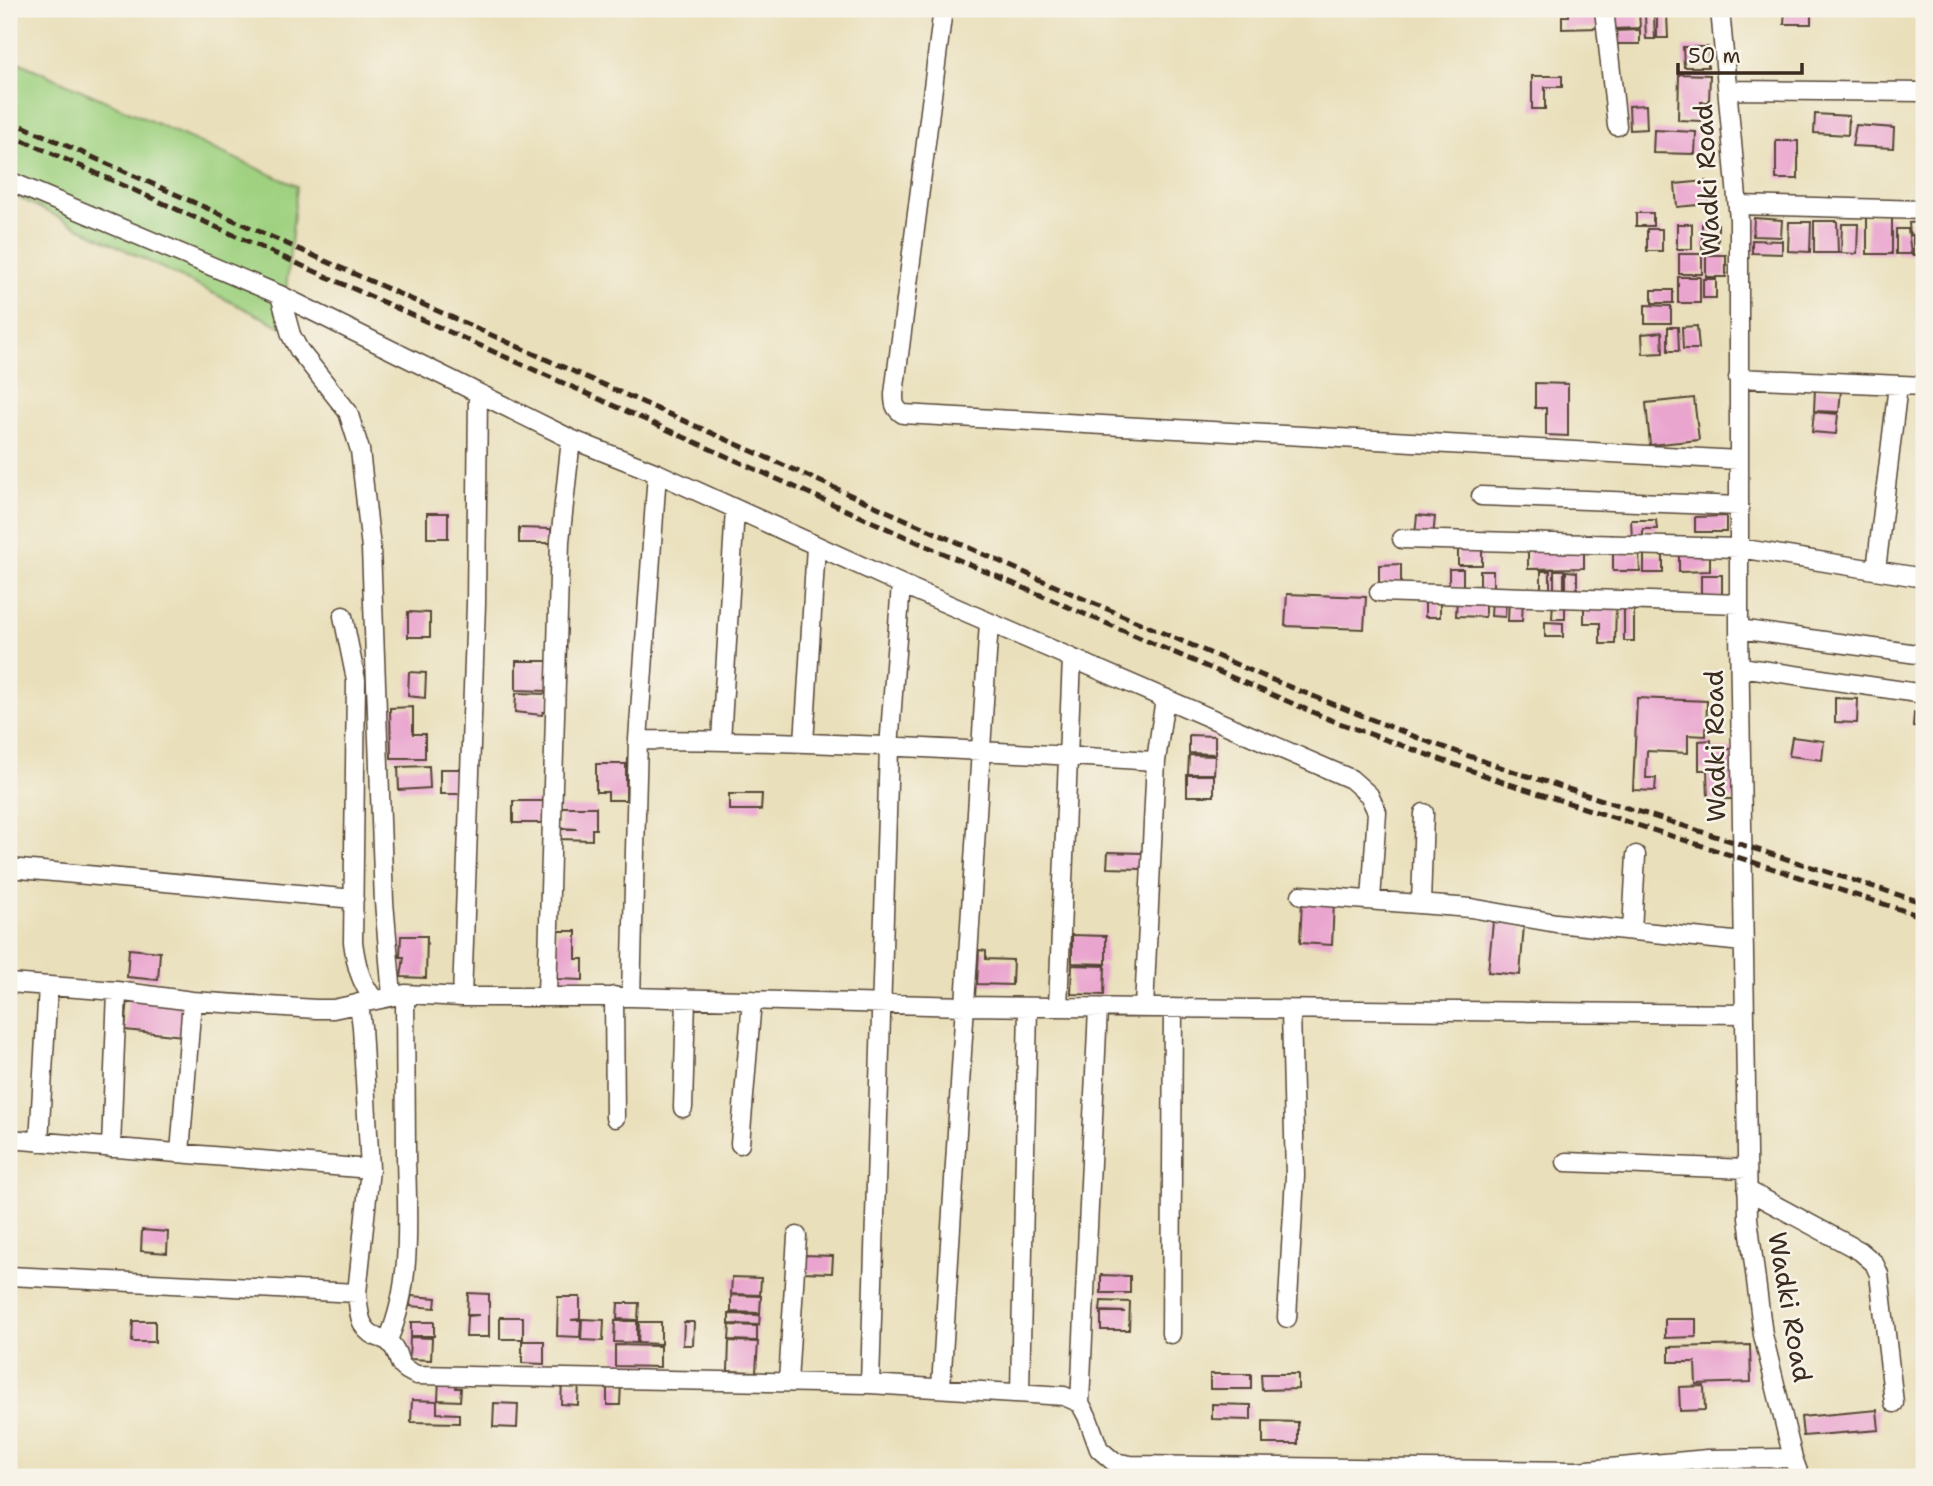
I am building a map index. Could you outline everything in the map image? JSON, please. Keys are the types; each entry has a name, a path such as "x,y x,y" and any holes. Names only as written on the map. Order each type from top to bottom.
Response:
{"street":[{"path":"943,9 894,394 897,410 903,414 1738,460"},
{"path":"1604,9 1617,126"},
{"name":"Wadki Road","path":"1720,9 1721,44 1728,90 1738,205 1739,629 1748,1218 1763,1335 1800,1477"},
{"path":"1728,90 1924,93"},
{"path":"9,181 280,295 571,439 657,472 816,546 1351,779 1362,786 1377,811 1371,900"},
{"path":"1738,205 1924,210"},
{"path":"280,295 291,335 299,351 348,412 359,450 371,548 384,902 383,998 357,1293 361,1323 373,1335 387,1340 393,1346 405,1371 416,1375 870,1384 1064,1395 1080,1403"},
{"path":"1738,378 1924,386"},
{"path":"1876,570 1898,385"},
{"path":"462,997 476,618 478,393"},
{"path":"547,995 561,541 571,439"},
{"path":"615,1118 657,472"},
{"path":"1481,496 1739,506"},
{"path":"721,740 735,509"},
{"path":"1402,539 1740,548 1924,578"},
{"path":"804,743 816,546"},
{"path":"870,1384 888,748 901,583"},
{"path":"1379,592 1739,604"},
{"path":"343,616 356,680 353,942 365,988 383,998"},
{"path":"941,1387 989,622"},
{"path":"1739,629 1924,655"},
{"path":"1058,1007 1072,658"},
{"path":"1741,667 1924,694"},
{"path":"1144,1008 1156,761 1165,698"},
{"path":"638,740 721,740 981,750 1156,761"},
{"path":"1421,904 1424,813"},
{"path":"1632,931 1636,855"},
{"path":"9,868 354,899"},
{"path":"1301,895 1471,908 1556,923 1743,942"},
{"path":"9,983 117,991 192,1001 316,1009 333,1009 383,998 547,995 1028,1007 1744,1014"},
{"path":"39,1142 48,986"},
{"path":"111,1147 117,991"},
{"path":"383,998 406,1255 401,1302 396,1322 387,1340"},
{"path":"683,1108 687,998"},
{"path":"740,1144 752,1000"},
{"path":"180,1153 192,1001"},
{"path":"1020,1392 1028,1007"},
{"path":"1098,1007 1080,1403 1099,1449 1114,1462 1131,1465 1577,1471 1708,1460 1793,1458"},
{"path":"1171,1334 1173,1008"},
{"path":"1286,1318 1295,1176 1291,1010"},
{"path":"9,1139 370,1169"},
{"path":"1566,1163 1747,1169"},
{"path":"1747,1190 1860,1251 1874,1263 1882,1288 1895,1403"},
{"path":"788,1382 797,1236"},
{"path":"9,1276 357,1293"}],"green space":[{"path":"9,58 297,186 282,327 9,193"}],"building":[{"path":"1569,9 1599,9 1599,28 1562,29 1562,16 1569,16"},
{"path":"1612,9 1639,9 1640,28 1613,29"},
{"path":"1668,9 1703,9 1702,12"},
{"path":"1785,9 1811,9 1811,24 1784,24"},
{"path":"1657,14 1667,14 1668,38 1657,38"},
{"path":"1645,15 1654,15 1655,39 1646,39"},
{"path":"1640,30 1640,44 1613,44 1612,31"},
{"path":"1683,47 1708,47 1708,67 1684,67"},
{"path":"1679,74 1710,75 1709,102 1701,102 1701,121 1678,120"},
{"path":"1532,76 1562,76 1562,87 1545,87 1545,109 1532,109"},
{"path":"1646,105 1647,129 1630,130 1629,106"},
{"path":"1815,114 1849,116 1848,135 1814,133"},
{"path":"1856,125 1894,128 1893,148 1852,146"},
{"path":"1654,130 1696,132 1695,154 1653,153"},
{"path":"1776,141 1798,141 1798,179 1776,179"},
{"path":"1706,181 1708,204 1677,207 1675,184"},
{"path":"1636,213 1653,213 1653,226 1636,226"},
{"path":"1867,217 1892,217 1892,254 1867,254"},
{"path":"1754,218 1782,220 1781,237 1753,236"},
{"path":"1814,221 1837,221 1838,253 1814,253"},
{"path":"1789,222 1811,222 1810,252 1788,251"},
{"path":"1921,222 1924,255 1913,255 1913,235 1910,235 1909,223"},
{"path":"1677,224 1692,224 1692,249 1677,249"},
{"path":"1702,224 1718,224 1718,249 1702,249"},
{"path":"1842,224 1858,224 1857,254 1841,253"},
{"path":"1647,229 1662,229 1662,251 1647,251"},
{"path":"1896,229 1908,229 1911,254 1896,254"},
{"path":"1752,240 1782,241 1782,254 1752,253"},
{"path":"1679,254 1702,254 1702,274 1679,274"},
{"path":"1706,255 1726,255 1726,277 1706,277"},
{"path":"1678,277 1700,277 1700,303 1678,303"},
{"path":"1703,279 1716,279 1716,298 1703,298"},
{"path":"1652,290 1673,290 1673,303 1652,303"},
{"path":"1645,305 1671,306 1671,323 1645,323"},
{"path":"1697,326 1699,349 1683,349 1682,327"},
{"path":"1668,327 1678,327 1679,351 1668,351"},
{"path":"1662,332 1663,353 1643,354 1642,334"},
{"path":"1535,383 1568,384 1568,436 1546,435 1546,408 1535,408"},
{"path":"1815,388 1841,390 1839,412 1814,411"},
{"path":"1694,398 1699,440 1650,445 1646,403"},
{"path":"1814,412 1838,414 1836,434 1812,432"},
{"path":"427,513 448,513 448,538 427,538"},
{"path":"1417,515 1435,517 1433,537 1415,535"},
{"path":"1726,516 1726,532 1695,532 1695,517"},
{"path":"1631,520 1656,520 1657,529 1643,529 1643,538 1632,538"},
{"path":"519,528 551,529 552,543 519,543"},
{"path":"1458,545 1482,545 1482,565 1458,565"},
{"path":"1584,547 1584,568 1528,569 1528,548"},
{"path":"1679,551 1710,551 1710,571 1679,572"},
{"path":"1613,553 1639,553 1640,571 1613,571"},
{"path":"1644,555 1663,555 1663,573 1644,573"},
{"path":"1401,564 1401,584 1379,584 1379,565"},
{"path":"1449,569 1463,569 1463,587 1449,586"},
{"path":"1554,570 1564,570 1564,591 1554,591"},
{"path":"1480,571 1493,571 1493,589 1480,589"},
{"path":"1541,571 1550,571 1550,592 1541,592"},
{"path":"1566,571 1577,572 1577,591 1566,591"},
{"path":"1701,575 1722,575 1722,599 1701,599"},
{"path":"1287,594 1366,597 1364,629 1285,626"},
{"path":"1425,598 1440,598 1440,617 1425,617"},
{"path":"1457,598 1485,599 1485,617 1456,616"},
{"path":"1492,598 1506,599 1505,617 1491,616"},
{"path":"1509,598 1523,598 1522,621 1508,621"},
{"path":"1553,601 1565,601 1565,619 1552,619"},
{"path":"1584,603 1616,603 1615,644 1600,644 1600,623 1584,623"},
{"path":"1624,607 1634,607 1634,641 1624,641"},
{"path":"408,612 430,613 430,637 408,637"},
{"path":"1545,622 1563,623 1563,637 1545,637"},
{"path":"516,661 549,661 548,691 516,690"},
{"path":"409,672 426,673 425,698 408,696"},
{"path":"516,693 548,694 547,712 542,715 515,712"},
{"path":"1637,698 1707,701 1706,736 1688,735 1688,753 1647,751 1646,778 1656,778 1655,791 1633,790"},
{"path":"1835,698 1858,699 1857,723 1835,722"},
{"path":"413,707 413,734 425,734 425,758 391,758 390,708"},
{"path":"1914,713 1924,714 1924,728 1913,727"},
{"path":"1189,735 1215,736 1215,754 1189,753"},
{"path":"1792,737 1824,741 1822,760 1789,756"},
{"path":"1711,740 1711,749 1735,749 1736,799 1708,799 1707,770 1699,770 1699,741"},
{"path":"1189,755 1215,756 1214,774 1188,774"},
{"path":"596,764 626,764 626,800 608,800 608,792 596,792"},
{"path":"429,766 430,788 399,790 398,767"},
{"path":"440,769 463,769 463,794 440,794"},
{"path":"1187,775 1214,775 1214,796 1187,796"},
{"path":"729,794 762,794 761,810 729,810"},
{"path":"513,801 545,801 545,823 513,823"},
{"path":"560,807 596,807 596,829 592,829 592,840 559,839 559,829 577,829 560,828"},
{"path":"1108,852 1142,853 1142,869 1107,868"},
{"path":"1302,900 1334,902 1332,945 1300,943"},
{"path":"1493,922 1524,925 1520,975 1488,972"},
{"path":"557,931 576,931 576,959 583,959 583,980 557,979"},
{"path":"1072,935 1106,936 1106,964 1072,963"},
{"path":"401,936 427,936 426,978 401,977 404,957 400,957"},
{"path":"129,949 160,952 158,980 127,977"},
{"path":"979,950 986,951 986,959 1013,960 1012,985 977,984"},
{"path":"1072,965 1105,966 1104,995 1071,994"},
{"path":"128,998 186,1004 183,1036 125,1030"},
{"path":"142,1230 168,1232 167,1253 141,1251"},
{"path":"803,1255 833,1256 832,1273 802,1272"},
{"path":"1101,1275 1130,1276 1130,1293 1101,1293"},
{"path":"732,1277 761,1278 760,1295 731,1294"},
{"path":"468,1293 489,1294 489,1337 466,1337 467,1316 479,1315 467,1315"},
{"path":"731,1295 761,1296 760,1313 731,1312"},
{"path":"411,1296 436,1298 435,1308 410,1306"},
{"path":"558,1297 580,1297 580,1319 571,1320 581,1320 580,1337 557,1336"},
{"path":"1101,1301 1130,1302 1129,1330 1101,1330 1101,1312 1125,1312 1100,1311"},
{"path":"618,1303 639,1303 638,1320 617,1319"},
{"path":"729,1314 760,1315 759,1325 729,1324"},
{"path":"500,1317 523,1317 523,1339 500,1339"},
{"path":"582,1319 604,1320 603,1341 581,1340"},
{"path":"1665,1319 1696,1319 1696,1337 1665,1338"},
{"path":"133,1321 155,1321 155,1342 132,1342"},
{"path":"615,1321 637,1321 637,1343 614,1342"},
{"path":"411,1322 434,1322 434,1336 411,1336"},
{"path":"639,1322 661,1322 661,1344 638,1343"},
{"path":"684,1322 694,1322 693,1345 683,1345"},
{"path":"730,1325 757,1326 757,1341 729,1340"},
{"path":"410,1337 432,1338 431,1360 409,1359"},
{"path":"522,1341 544,1341 544,1364 522,1363"},
{"path":"729,1341 758,1342 756,1372 728,1371"},
{"path":"615,1345 660,1346 660,1367 615,1366"},
{"path":"1750,1345 1751,1382 1696,1384 1695,1362 1669,1362 1669,1347"},
{"path":"1210,1374 1251,1374 1251,1389 1210,1389"},
{"path":"1261,1374 1298,1374 1298,1389 1262,1390"},
{"path":"439,1378 457,1378 456,1388 461,1388 460,1401 438,1400"},
{"path":"562,1381 579,1382 578,1405 561,1404"},
{"path":"607,1382 621,1383 620,1405 607,1405"},
{"path":"1704,1386 1705,1410 1680,1411 1679,1387"},
{"path":"412,1400 437,1401 437,1413 459,1414 459,1423 411,1422"},
{"path":"494,1403 518,1404 517,1428 493,1427"},
{"path":"1212,1404 1251,1405 1251,1420 1212,1419"},
{"path":"1877,1410 1879,1430 1803,1436 1801,1417"},
{"path":"1263,1421 1298,1422 1298,1444 1263,1444"}],"railway":[{"path":"9,120 1084,599 1275,681 1426,741 1512,771 1924,903"},
{"path":"9,134 924,545 1331,720 1503,782 1924,917"}]}
